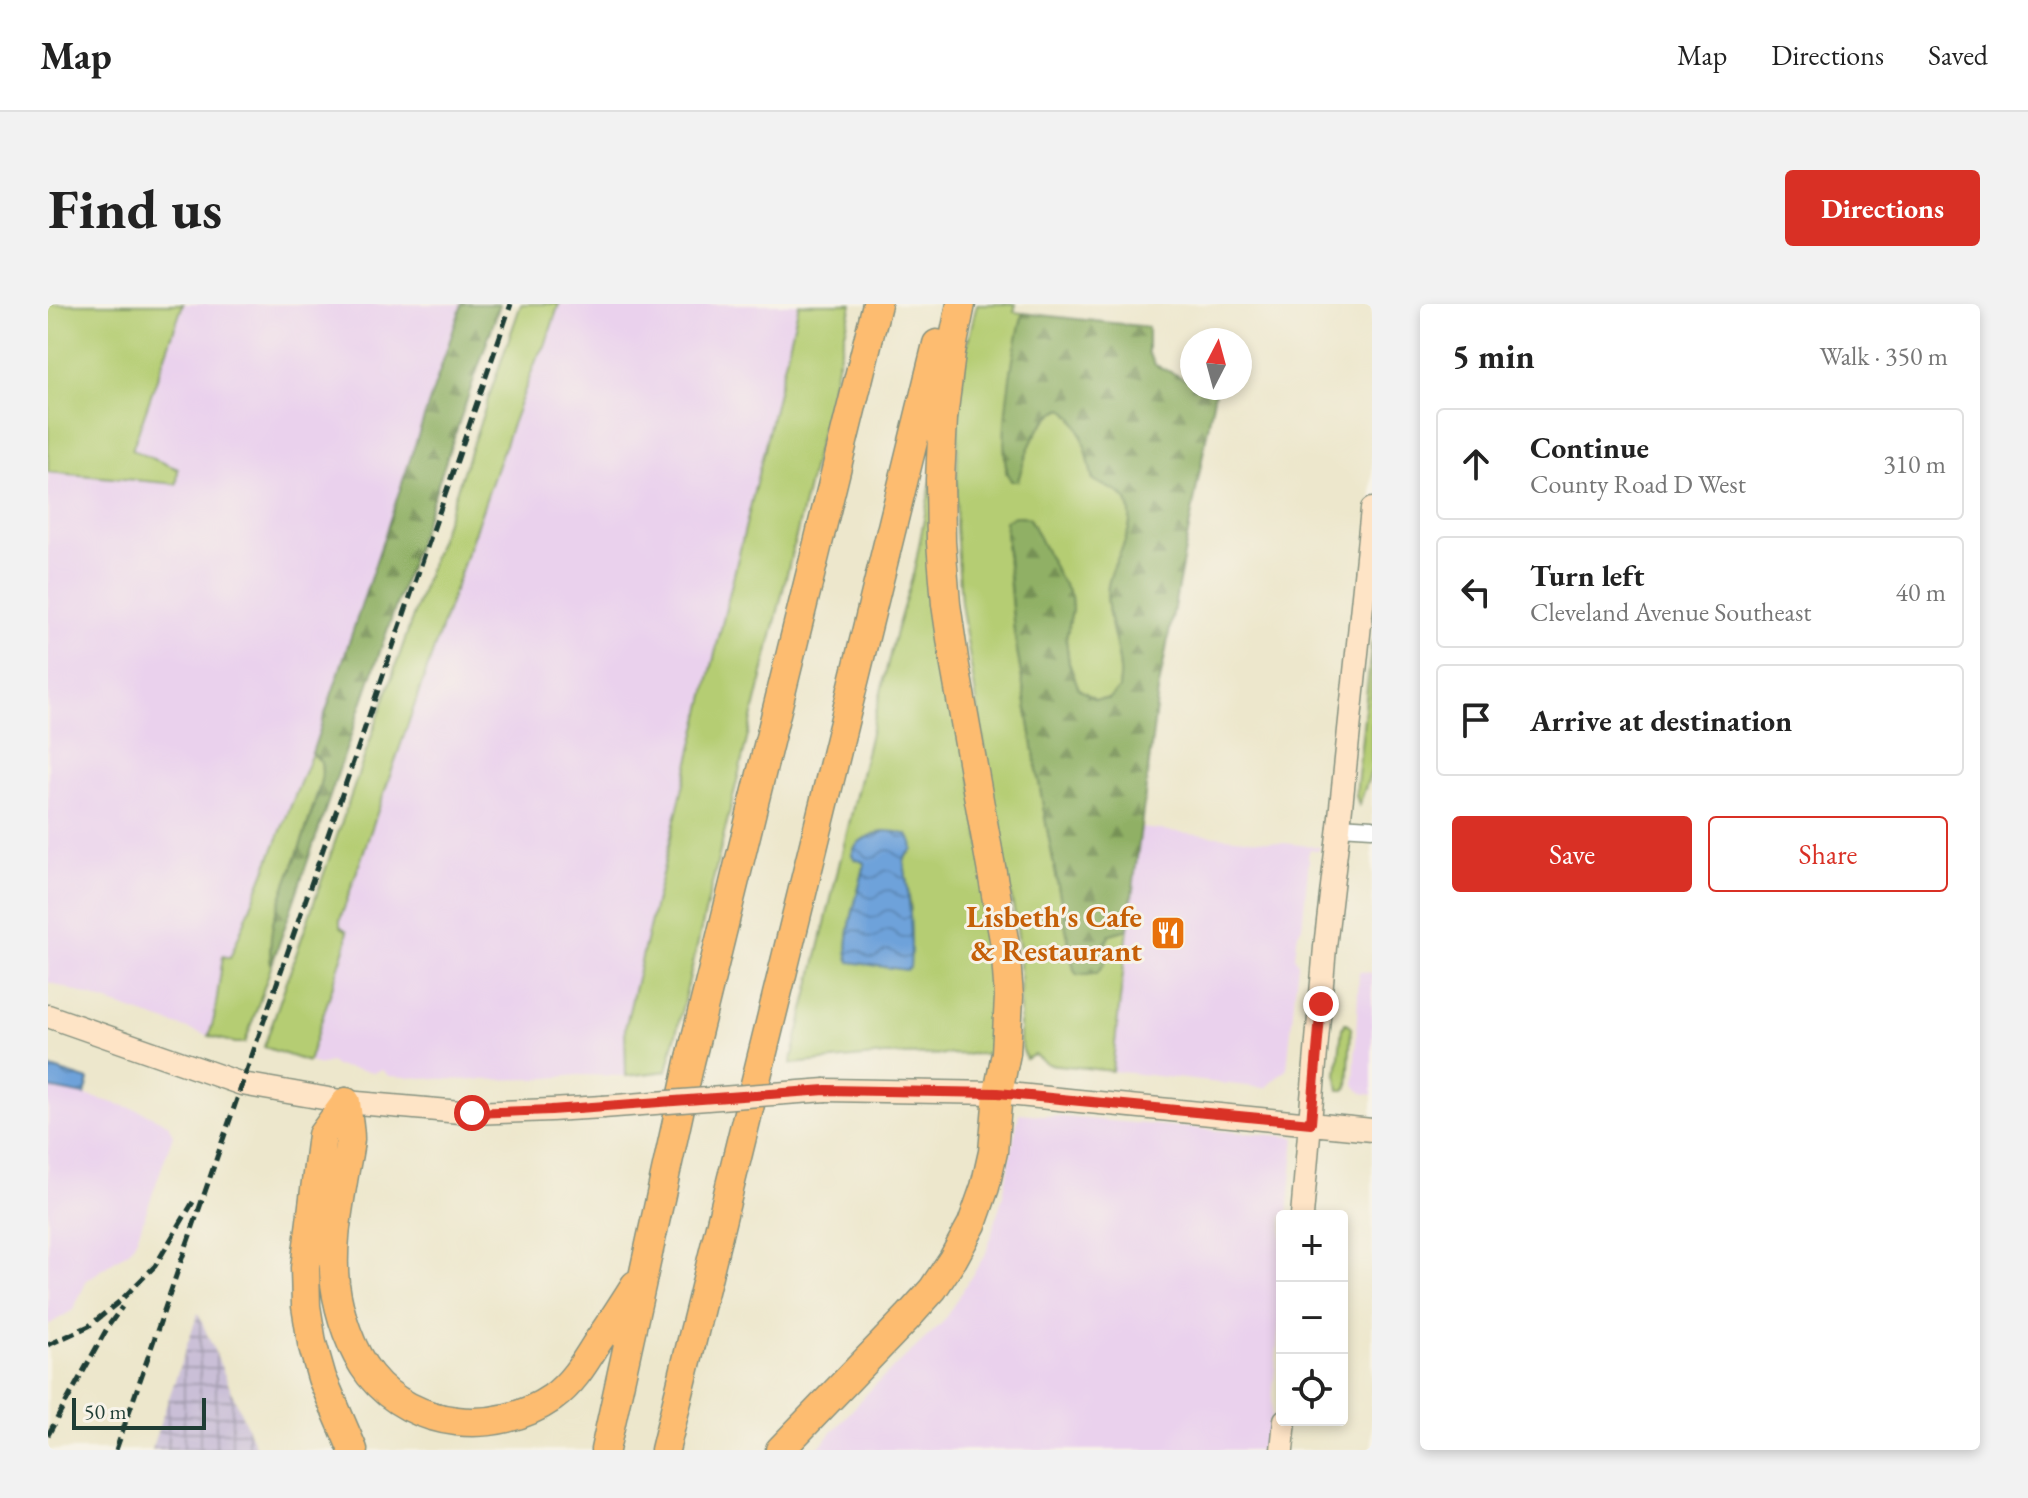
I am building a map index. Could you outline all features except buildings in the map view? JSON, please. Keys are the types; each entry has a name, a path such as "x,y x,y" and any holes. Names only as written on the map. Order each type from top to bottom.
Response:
{"highway":[{"path":"605,1450 694,1047 877,304"},
{"path":"665,1450 947,304"},
{"path":"780,1450 933,1289 972,1224 993,1152 998,1093 1006,1053 1009,997 1005,945 955,666 941,542 943,418 961,304"},
{"path":"346,1102 350,1140 335,1227 335,1285 353,1346 369,1374 399,1401 441,1419 464,1422 491,1422 536,1408 573,1381 644,1271"},
{"path":"346,1102 322,1135 305,1268 306,1306 312,1343 322,1378 353,1450"}],"street":[{"path":"1303,1210 1325,947 1372,509"},
{"path":"1339,826 1372,828"},
{"path":"48,1016 242,1084 346,1102 429,1111 536,1111 826,1090 998,1093 1372,1130"},
{"path":"1282,1450 1284,1426"}],"shaded area":[{"path":"183,304 462,304 312,753 230,958 223,956 209,1036 48,982 48,472 177,484 178,469 132,451"},
{"path":"559,304 799,304 625,1028 626,1076 470,1080 389,1076 382,1070 374,1072 335,1066 330,1062 321,1065 308,1062 347,942 340,920 511,427"},
{"path":"1141,828 1320,847 1310,849 1308,856 1302,927 1298,933 1295,956 1298,963 1287,1068 1265,1088 1112,1071"},
{"path":"1359,971 1372,973 1372,1095 1362,1093 1354,1084"},
{"path":"48,1088 139,1110 168,1124 173,1135 130,1250 87,1280 73,1310 48,1325"},
{"path":"1019,1113 1295,1137 1289,1210 1276,1210 1276,1358 1268,1450 816,1450 871,1389 942,1323 986,1253 1003,1195"},
{"path":"198,1313 257,1450 151,1450"}],"green space":[{"path":"48,304 183,304 132,450 178,469 177,484 48,472"},
{"path":"462,304 500,304 271,967 273,924 322,774 321,763 312,753"},
{"path":"521,304 559,304 511,427 340,920 340,926 347,931 347,942 308,1062 264,1047"},
{"path":"799,304 852,304 667,1071 626,1076 625,1028"},
{"path":"977,304 1016,304 1014,312 1023,313 1008,392 1006,473 1018,480 1028,449 1039,429 1063,408 1080,431 1093,480 1122,495 1128,503 1130,514 1127,535 1108,586 1108,607 1120,676 1119,690 1109,699 1095,699 1079,689 1069,663 1066,639 1072,610 1071,596 1029,518 1022,516 1006,545 1014,632 1045,818 1077,975 1105,963 1105,944 1110,934 1128,929 1112,1071 1048,1064 1034,1055 1026,1059 1020,1042 1020,953 961,603 956,527 958,418 965,353"},
{"path":"1023,313 1148,327 1148,353 1155,365 1180,376 1180,400 1213,400 1158,692 1128,929 1110,934 1105,944 1105,963 1097,973 1077,975 1074,970 1014,632 1005,521 1016,516 1029,518 1071,596 1072,610 1066,639 1069,663 1079,689 1095,699 1109,699 1119,689 1120,676 1108,607 1108,586 1127,535 1130,514 1128,503 1122,495 1093,480 1080,431 1063,408 1039,429 1028,449 1018,481 1011,481 1004,447 1015,350"},
{"path":"931,482 996,958 996,1054 884,1055 791,1064 893,642 915,567","holes":["884,831 910,853 904,862 911,910 850,962 849,929 865,862 852,855 856,845"]},
{"path":"1372,640 1372,769 1359,805 1356,795"},
{"path":"312,753 321,762 322,777 273,921 271,967 245,1043 209,1036 223,956 230,958"},
{"path":"1345,1023 1351,1028 1348,1087 1339,1090 1337,1075"}],"water":[{"path":"885,831 908,835 912,842 913,849 904,862 911,941 910,968 906,970 850,962 848,954 849,929 865,863 852,855 860,842"},
{"path":"48,1067 89,1080 85,1095 48,1088"}],"railway":[{"path":"116,1450 511,304"},
{"path":"48,1345 89,1326 120,1301 155,1266 193,1202"},
{"path":"48,1435 122,1307"}],"place":[{"name":"Lisbeth's Cafe & Restaurant","path":"1168,933"}],"route":[{"path":"472,1113 826,1090 998,1093 1311,1123 1321,1004"}]}
